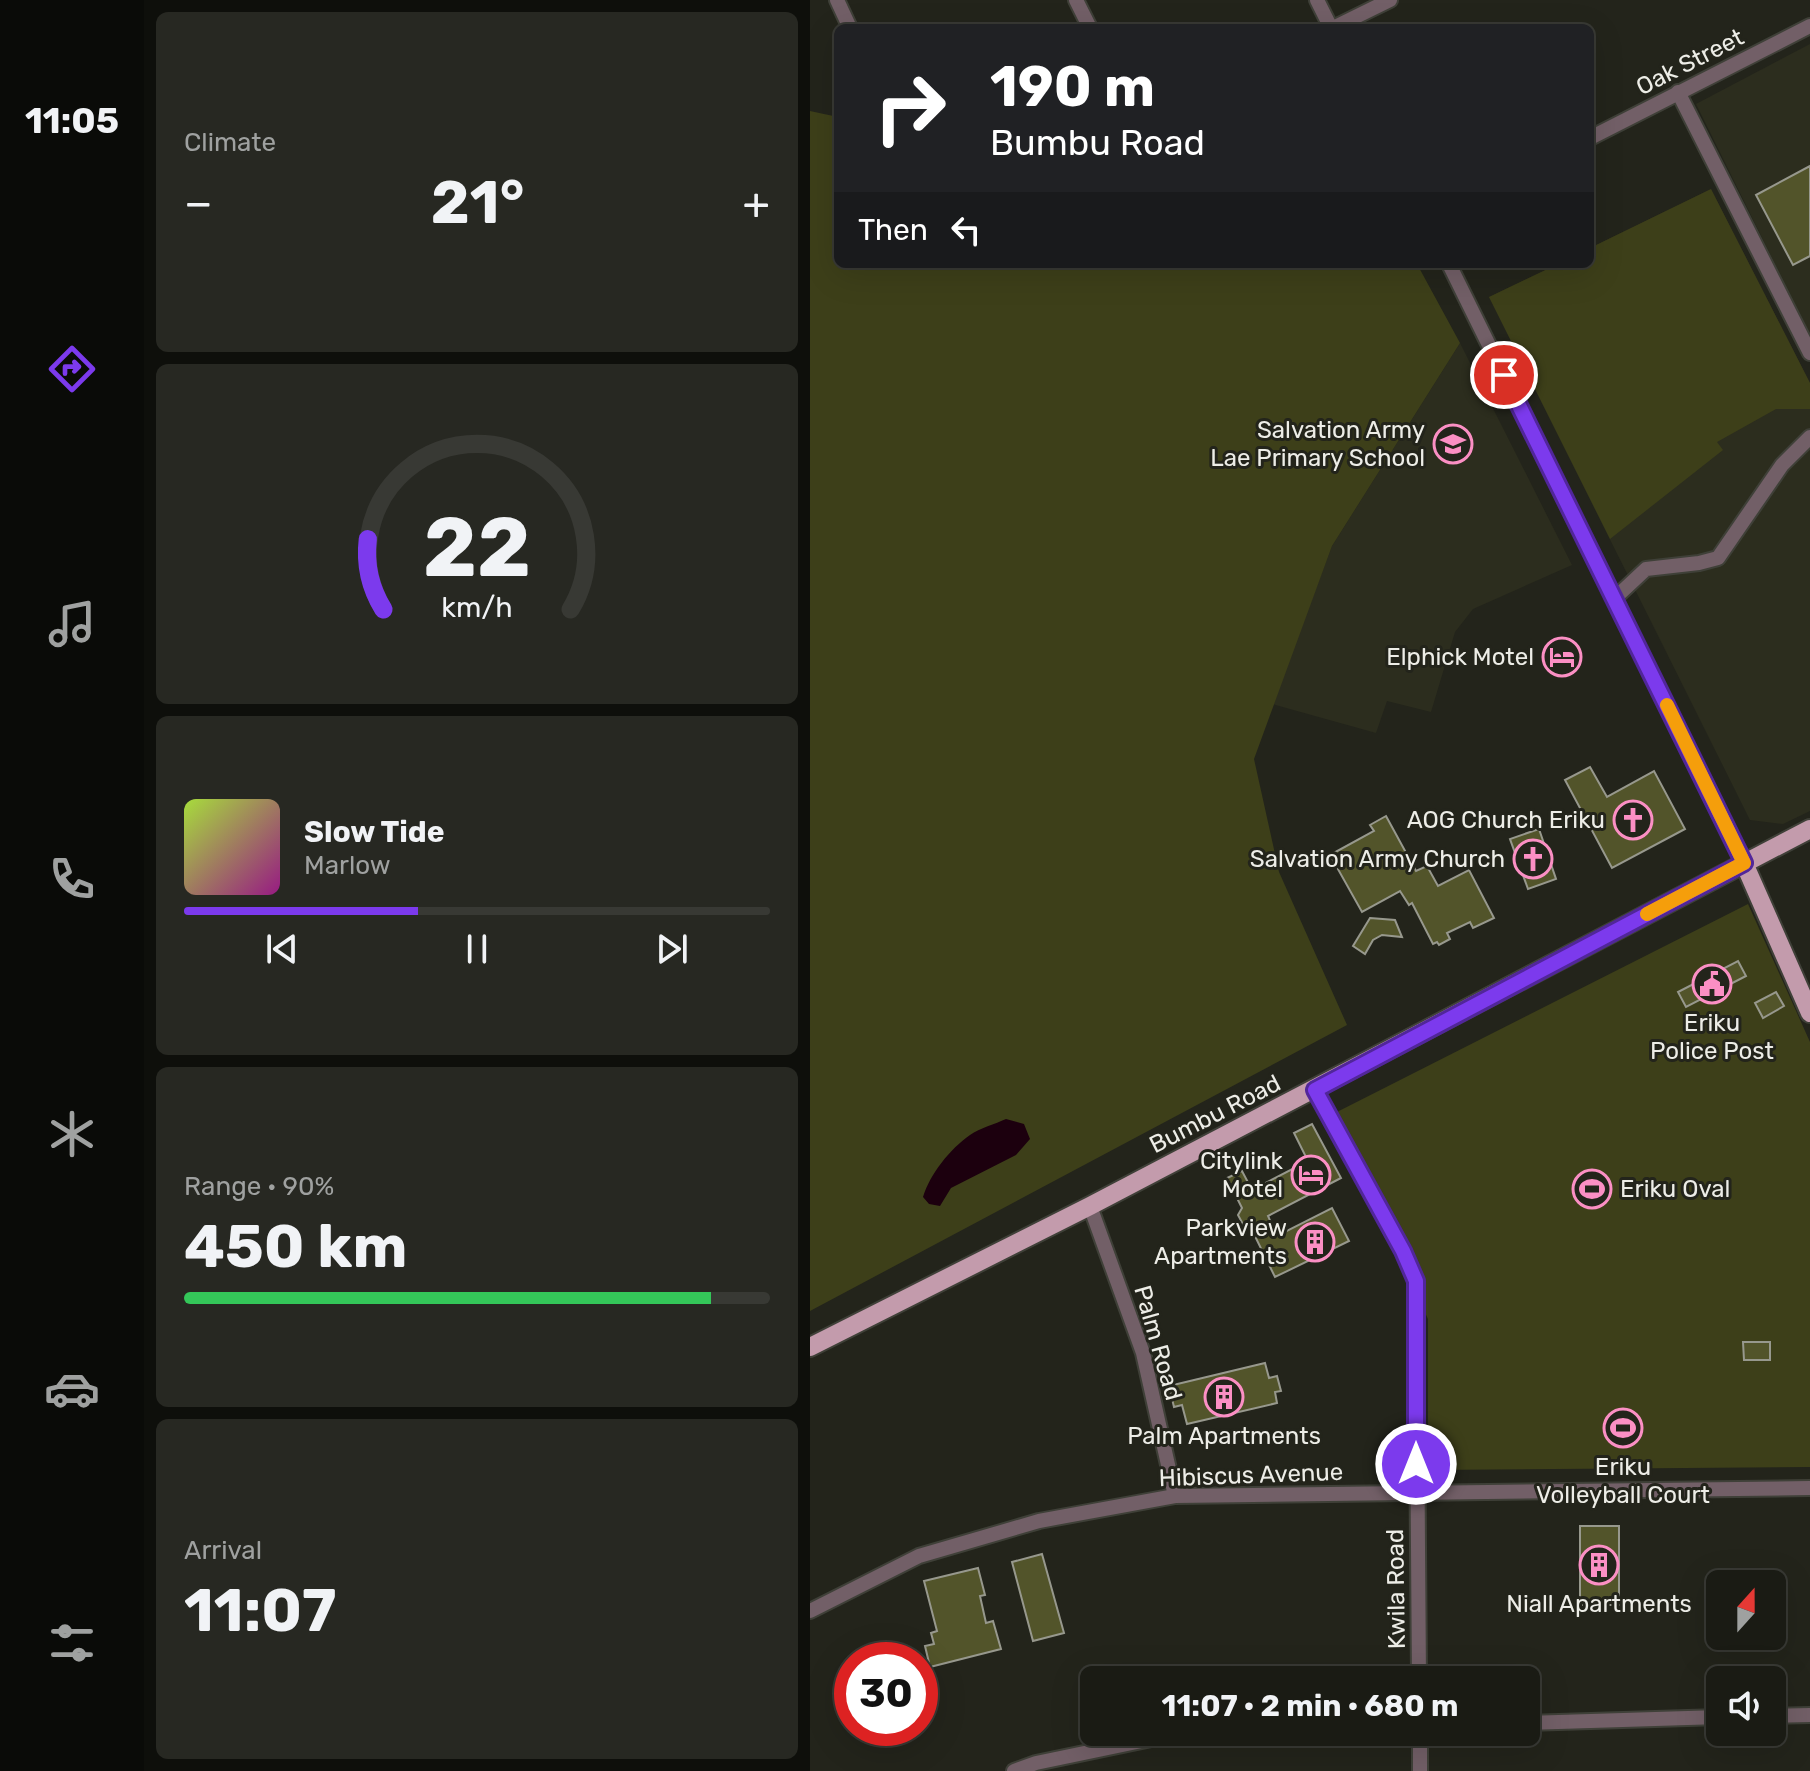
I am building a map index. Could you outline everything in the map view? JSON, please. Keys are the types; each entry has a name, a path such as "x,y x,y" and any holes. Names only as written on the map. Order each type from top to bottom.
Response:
{"main road":[{"name":"Bumbu Road","path":"810,1347 1315,1090 1810,829"},
{"path":"1744,863 1809,1010"}],"street":[{"path":"837,0 848,24"},
{"path":"1076,0 1088,24"},
{"path":"1317,0 1330,24"},
{"path":"1340,24 1390,0"},
{"name":"Oak Street","path":"1594,136 1810,26"},
{"path":"1678,92 1810,353"},
{"path":"1451,268 1744,863"},
{"path":"1615,598 1646,569 1718,558 1782,465 1810,437"},
{"name":"Kwila Road","path":"1315,1090 1403,1251 1416,1281 1419,1666"},
{"name":"Palm Road","path":"1090,1206 1143,1353 1175,1496"},
{"name":"Hibiscus Avenue","path":"810,1611 919,1556 1039,1521 1175,1496 1810,1488"},
{"path":"1786,1716 1810,1715"},
{"path":"1540,1723 1706,1717"},
{"path":"1014,1771 1036,1763 1118,1746"},
{"path":"1420,1746 1420,1771"}],"shaded area":[{"path":"1810,44 1810,335 1696,104"},
{"path":"1711,189 1810,383 1810,811 1783,824 1750,820 1489,297 1550,268 1594,268 1594,246"},
{"name":"Salvation Army Lae Primary School","path":"1460,343 1572,565 1473,609 1455,632 1431,712 1387,701 1376,733 1272,704 1332,546"},
{"path":"1006,1119 1024,1124 1030,1139 1016,1155 951,1188 940,1206 929,1204 923,1197 926,1188 948,1155 974,1133"}],"green space":[{"path":"810,111 834,116 834,268 1419,268 1460,343 1332,546 1254,759 1279,872 1347,1025 810,1311"},
{"path":"1711,189 1810,383 1810,409 1776,409 1717,442 1723,450 1610,539 1489,297 1550,268 1594,268 1594,246"},
{"path":"1748,904 1810,1042 1810,1467 1428,1470 1428,1319 1331,1115"}],"building":[{"path":"1810,166 1810,256 1793,265 1756,195"},
{"name":"AOG Church Eriku","path":"1590,767 1607,797 1654,771 1685,829 1612,868 1565,780"},
{"path":"1386,816 1416,871 1427,866 1438,886 1469,870 1494,918 1473,928 1470,922 1447,933 1450,939 1439,945 1437,942 1433,944 1412,903 1409,905 1400,891 1362,912 1330,855 1374,831 1370,825"},
{"name":"Salvation Army Church","path":"1539,829 1556,879 1528,889 1510,839"},
{"path":"1370,918 1395,920 1402,937 1382,935 1373,940 1365,954 1353,946"},
{"name":"Eriku Police Post","path":"1738,961 1746,976 1686,1007 1678,992"},
{"path":"1776,992 1784,1006 1763,1018 1755,1003"},
{"path":"1312,1124 1341,1178 1268,1216 1277,1236 1332,1208 1349,1241 1275,1277 1250,1226 1245,1228 1238,1215 1242,1208 1227,1178 1242,1171 1252,1190 1308,1161 1294,1133"},
{"path":"1743,1342 1770,1342 1770,1360 1744,1360"},
{"name":"Palm Apartments","path":"1265,1363 1269,1378 1277,1376 1281,1391 1275,1392 1277,1403 1187,1424 1182,1405 1174,1407 1169,1386"},
{"name":"Niall Apartments","path":"1580,1526 1619,1526 1619,1605 1580,1605"},
{"path":"1042,1554 1064,1633 1033,1641 1012,1562"},
{"path":"978,1568 985,1595 980,1596 986,1623 993,1621 1001,1649 938,1665 938,1642 933,1642 931,1633 937,1631 924,1581"}],"slow traffic":[{"path":"1647,914 1744,863 1667,705"}],"place":[{"name":"Salvation Army Lae Primary School","path":"1453,444"},
{"name":"Elphick Motel","path":"1562,657"},
{"name":"AOG Church Eriku","path":"1633,820"},
{"name":"Salvation Army Church","path":"1533,859"},
{"name":"Eriku Police Post","path":"1712,984"},
{"name":"Citylink Motel","path":"1311,1175"},
{"name":"Eriku Oval","path":"1592,1189"},
{"name":"Parkview Apartments","path":"1315,1242"},
{"name":"Palm Apartments","path":"1224,1397"},
{"name":"Eriku Volleyball Court","path":"1623,1428"},
{"name":"Niall Apartments","path":"1599,1565"}],"route":[{"path":"1416,1464 1416,1281 1403,1251 1315,1090 1744,863 1504,375"}]}
